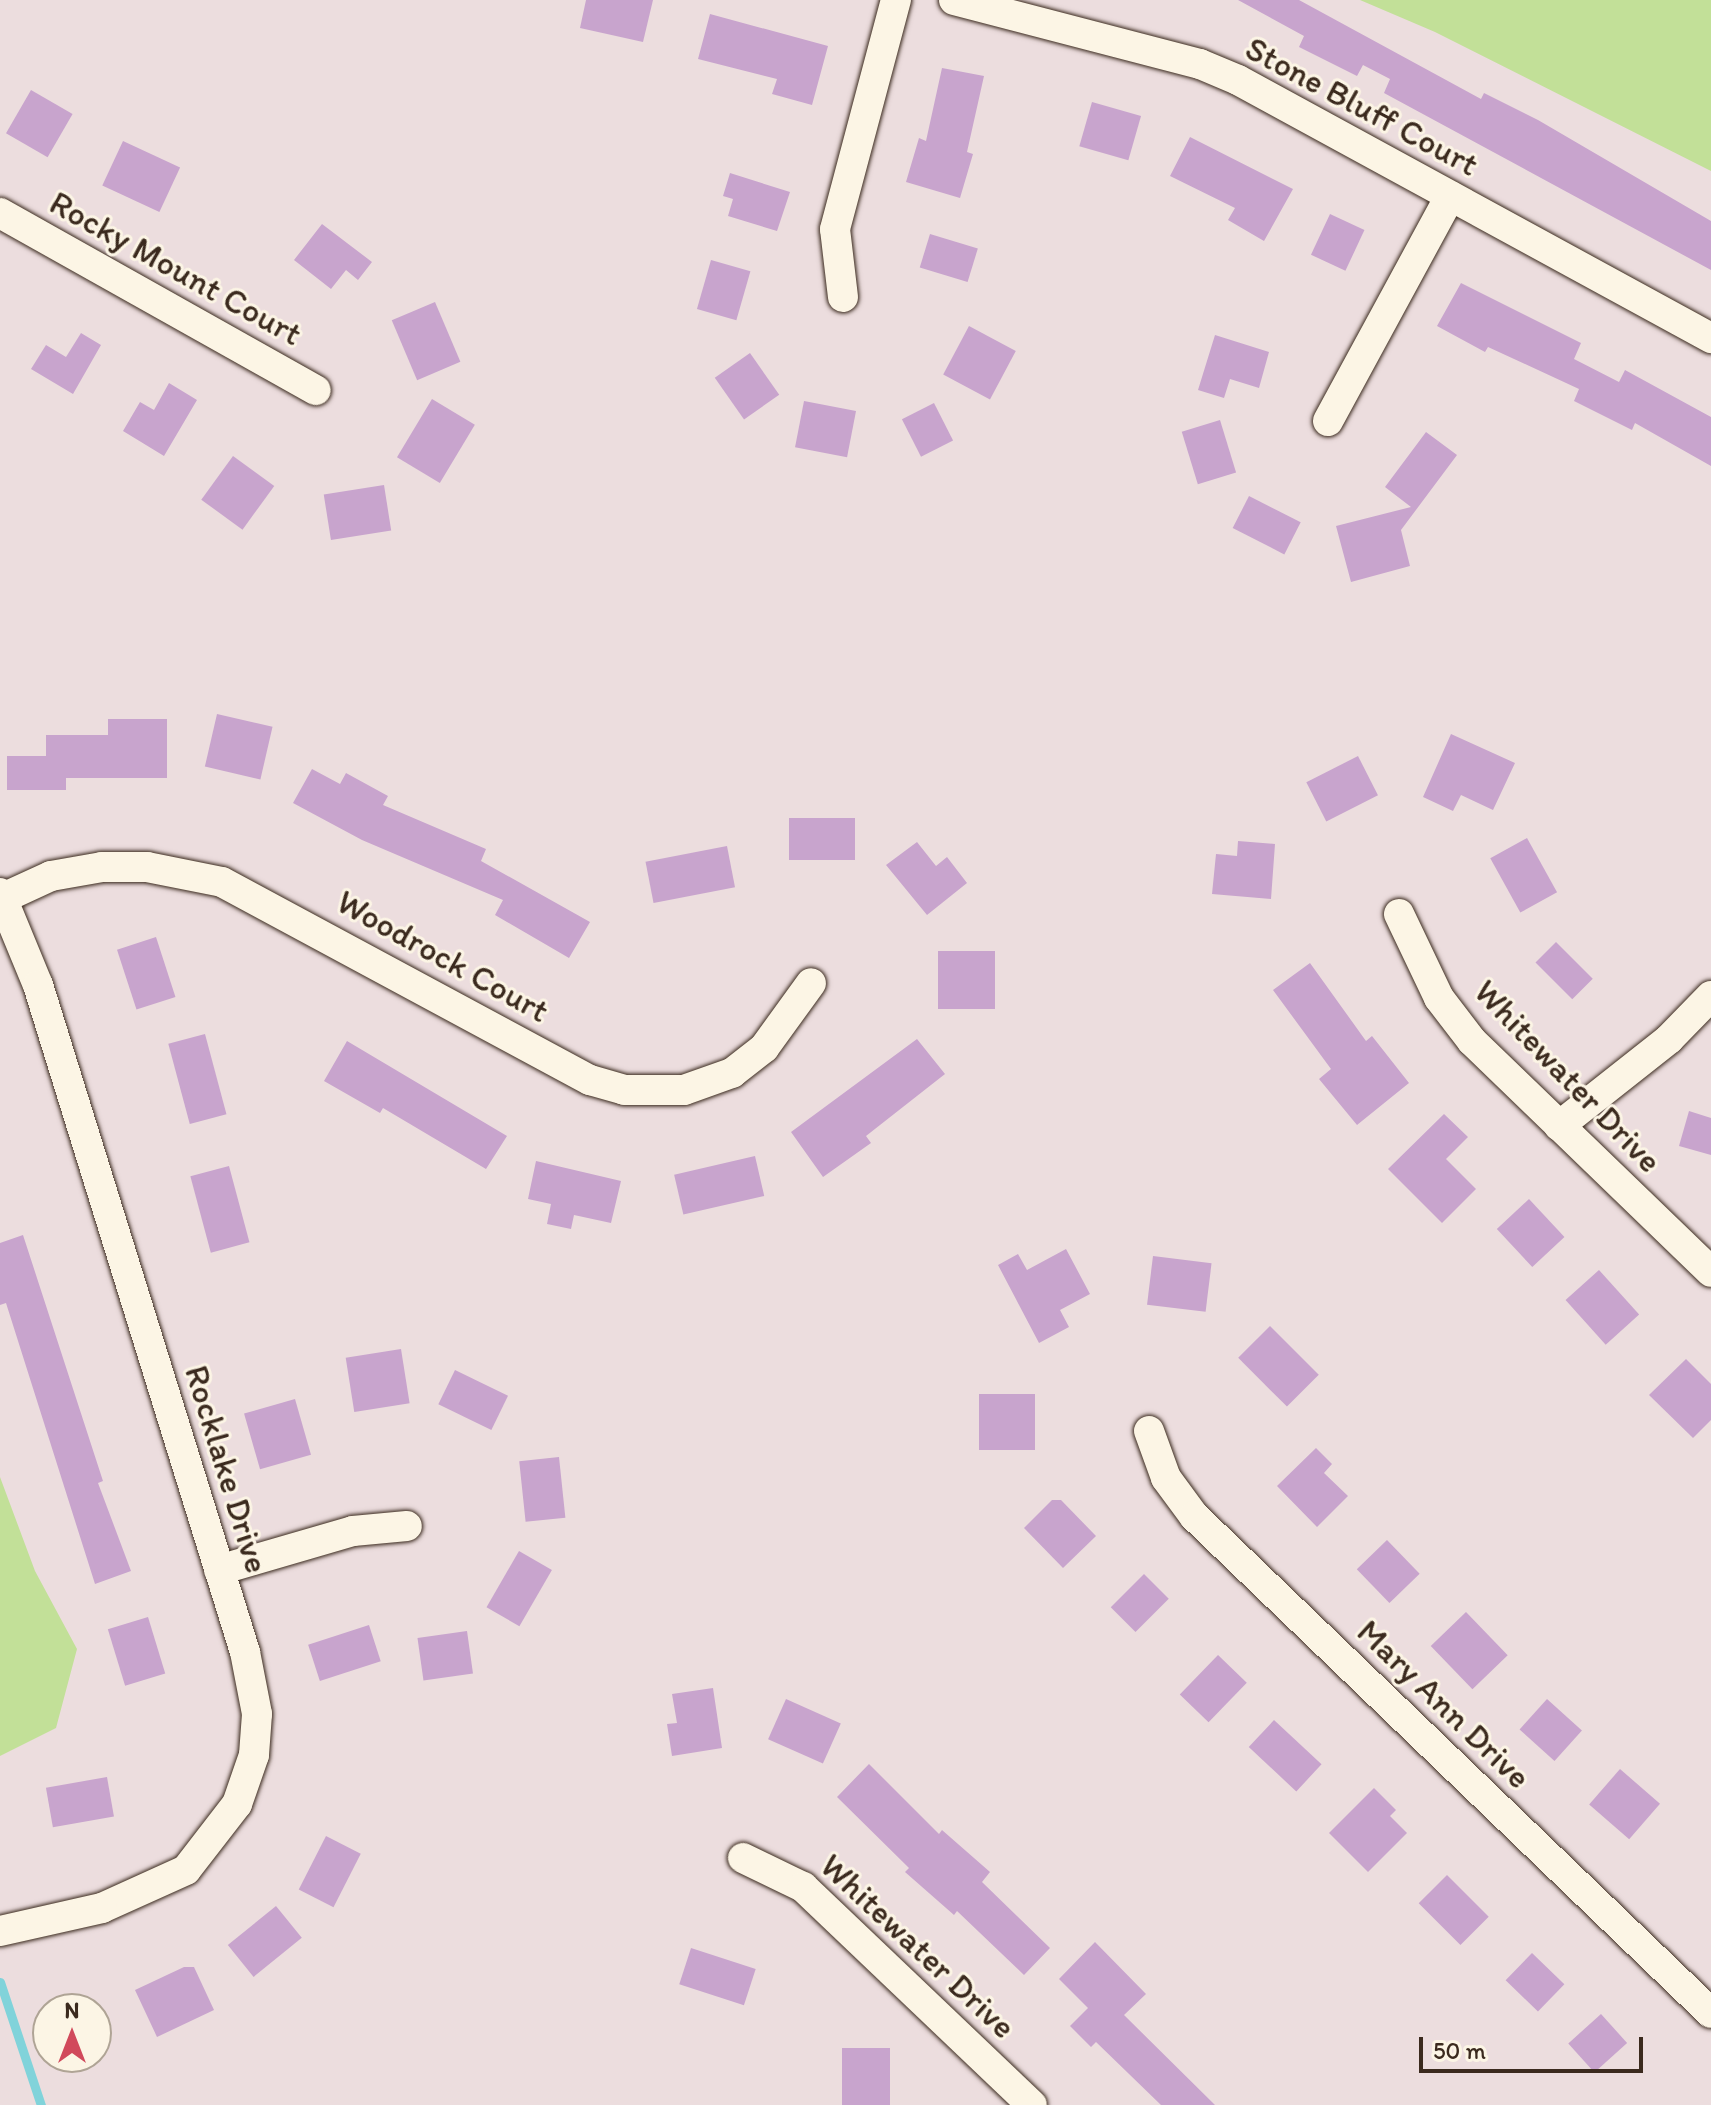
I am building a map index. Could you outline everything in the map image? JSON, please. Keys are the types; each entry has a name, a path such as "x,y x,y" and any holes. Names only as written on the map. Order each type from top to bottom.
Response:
{"street":[{"path":"843,297 835,229 896,0"},
{"name":"Stone Bluff Court","path":"954,0 1200,64 1711,338"},
{"path":"1328,421 1450,196"},
{"name":"Rocky Mount Court","path":"0,213 316,390"},
{"name":"Woodrock Court","path":"2,896 51,876 102,867 147,867 222,882 590,1080 624,1090 684,1090 732,1073 764,1048 811,983"},
{"name":"Rocklake Drive","path":"0,1931 102,1908 158,1887 186,1870 226,1824 254,1755 257,1714 245,1652 38,985 2,896"},
{"name":"Whitewater Drive","path":"1399,914 1439,998 1472,1041 1711,1272"},
{"path":"1559,1126 1669,1039 1711,996"},
{"name":"Mary Ann Drive","path":"1149,1431 1166,1478 1194,1516 1711,2013"},
{"path":"219,1570 353,1531 407,1526"},
{"name":"Whitewater Drive","path":"743,1858 803,1887 1018,2101"}],"green space":[{"path":"1360,0 1711,0 1711,171 1435,32"},
{"path":"0,1477 35,1571 77,1649 56,1728 0,1756"}],"building":[{"path":"586,0 653,0 643,42 580,28"},
{"path":"1238,0 1299,0 1481,99 1484,93 1538,120 1711,221 1711,270 1384,93 1390,79 1363,65 1357,76 1299,47 1304,36"},
{"path":"710,14 828,46 812,105 772,94 777,79 698,59"},
{"path":"942,68 984,76 967,152 973,154 960,198 906,182 919,138 926,141"},
{"path":"31,90 73,114 48,157 6,133"},
{"path":"1092,102 1141,116 1128,160 1079,146"},
{"path":"1190,137 1293,189 1264,241 1228,220 1235,208 1170,176"},
{"path":"123,141 180,168 159,212 102,185"},
{"path":"730,173 790,192 777,231 728,216 733,199 723,196"},
{"path":"1330,214 1364,230 1345,271 1311,255"},
{"path":"322,224 372,262 358,280 346,270 331,289 294,260"},
{"path":"930,234 978,249 968,282 920,267"},
{"path":"711,260 750,271 736,320 697,309"},
{"path":"1461,283 1581,343 1574,359 1619,382 1625,370 1711,417 1711,466 1635,423 1632,430 1574,401 1579,389 1488,347 1485,352 1437,326"},
{"path":"435,302 460,362 417,380 392,320"},
{"path":"969,326 1016,351 990,399 943,375"},
{"path":"81,333 101,345 73,394 31,369 46,345 66,357"},
{"path":"1215,335 1269,352 1259,388 1230,379 1224,398 1198,390"},
{"path":"750,353 779,395 744,419 715,378"},
{"path":"169,383 197,400 164,456 123,431 140,402 154,410"},
{"path":"432,399 475,425 440,483 397,457"},
{"path":"804,401 856,411 847,457 795,447"},
{"path":"934,403 953,440 921,457 902,419"},
{"path":"1220,420 1236,473 1198,484 1182,432"},
{"path":"1426,432 1457,455 1401,530 1410,566 1351,582 1336,526 1411,507 1385,487"},
{"path":"233,456 274,486 243,530 201,500"},
{"path":"384,485 391,530 331,540 324,495"},
{"path":"1249,496 1301,522 1284,554 1233,528"},
{"path":"217,714 273,727 260,779 205,767"},
{"path":"108,719 167,719 167,778 66,778 66,790 7,790 7,756 46,756 46,735 108,735"},
{"path":"1451,734 1515,763 1493,810 1461,795 1453,811 1423,797"},
{"path":"1358,756 1378,795 1326,822 1306,782"},
{"path":"312,769 340,784 346,773 388,796 383,805 486,849 481,861 590,922 569,958 495,915 503,900 362,840 293,803"},
{"path":"789,818 855,818 855,860 789,860"},
{"path":"1527,838 1557,892 1520,913 1490,858"},
{"path":"1238,841 1275,844 1271,899 1212,894 1216,854 1237,856"},
{"path":"917,842 936,866 947,857 967,883 927,915 886,865"},
{"path":"727,846 735,887 654,903 646,862"},
{"path":"156,937 175,997 136,1010 117,950"},
{"path":"1556,942 1593,979 1572,999 1535,963"},
{"path":"938,951 995,951 995,1009 938,1009"},
{"path":"1310,963 1366,1041 1372,1036 1409,1083 1357,1125 1319,1079 1331,1069 1273,990"},
{"path":"205,1034 226,1114 190,1124 168,1044"},
{"path":"917,1039 945,1074 866,1136 871,1143 823,1177 791,1132"},
{"path":"347,1041 507,1136 486,1169 383,1108 380,1113 324,1081"},
{"path":"1689,1111 1711,1118 1711,1155 1679,1146"},
{"path":"1444,1114 1468,1137 1446,1159 1476,1189 1442,1223 1388,1169"},
{"path":"755,1156 764,1196 683,1215 674,1175"},
{"path":"536,1161 621,1181 611,1223 574,1215 571,1229 547,1224 551,1204 528,1199"},
{"path":"229,1166 249,1242 211,1253 190,1176"},
{"path":"1529,1199 1564,1237 1532,1267 1497,1229"},
{"path":"23,1235 103,1481 98,1483 131,1571 95,1584 6,1303 0,1305 0,1243"},
{"path":"1066,1249 1090,1294 1060,1310 1069,1327 1039,1343 998,1265 1018,1254 1027,1270"},
{"path":"1153,1256 1212,1263 1206,1312 1147,1305"},
{"path":"1599,1270 1639,1315 1606,1345 1566,1300"},
{"path":"1270,1326 1319,1375 1287,1407 1238,1358"},
{"path":"401,1349 410,1403 354,1412 346,1358"},
{"path":"1686,1359 1711,1384 1711,1420 1693,1438 1649,1395"},
{"path":"455,1370 508,1396 491,1430 438,1404"},
{"path":"979,1394 1035,1394 1035,1450 979,1450"},
{"path":"295,1399 311,1455 260,1469 244,1414"},
{"path":"1316,1448 1332,1464 1324,1473 1348,1496 1317,1527 1277,1486"},
{"path":"559,1457 565,1518 526,1522 519,1461"},
{"path":"1052,1500 1061,1500 1096,1536 1063,1568 1024,1528"},
{"path":"1387,1540 1420,1574 1389,1603 1357,1569"},
{"path":"519,1551 552,1570 519,1626 487,1607"},
{"path":"1144,1574 1169,1599 1136,1632 1111,1607"},
{"path":"1466,1612 1508,1655 1472,1689 1431,1646"},
{"path":"148,1617 165,1673 125,1686 108,1629"},
{"path":"369,1625 381,1661 320,1681 308,1645"},
{"path":"467,1631 473,1674 423,1681 417,1638"},
{"path":"1218,1655 1247,1683 1209,1722 1180,1695"},
{"path":"713,1688 722,1748 672,1756 667,1724 677,1723 672,1694"},
{"path":"786,1699 841,1723 823,1764 768,1739"},
{"path":"1547,1699 1582,1730 1554,1761 1520,1729"},
{"path":"1274,1720 1322,1764 1296,1791 1249,1747"},
{"path":"869,1764 939,1834 942,1830 990,1872 982,1882 1050,1948 1024,1975 957,1911 954,1915 905,1872 909,1868 837,1797"},
{"path":"1620,1769 1660,1804 1629,1839 1589,1804"},
{"path":"107,1777 114,1816 53,1827 46,1788"},
{"path":"1374,1788 1396,1810 1390,1816 1407,1833 1368,1872 1329,1833"},
{"path":"326,1836 361,1854 334,1907 299,1889"},
{"path":"1447,1875 1489,1917 1460,1945 1419,1903"},
{"path":"276,1906 302,1938 254,1977 228,1945"},
{"path":"1095,1942 1146,1994 1124,2015 1215,2105 1161,2105 1096,2042 1091,2047 1070,2026 1088,2008 1059,1979"},
{"path":"691,1948 756,1969 744,2005 679,1984"},
{"path":"1532,1953 1564,1984 1538,2012 1506,1980"},
{"path":"184,1967 194,1967 214,2010 157,2037 135,1990"},
{"path":"1601,2014 1627,2043 1594,2072 1568,2043"},
{"path":"842,2048 890,2048 890,2105 842,2105"}],"waterway":[{"path":"0,1982 41,2105"}]}
